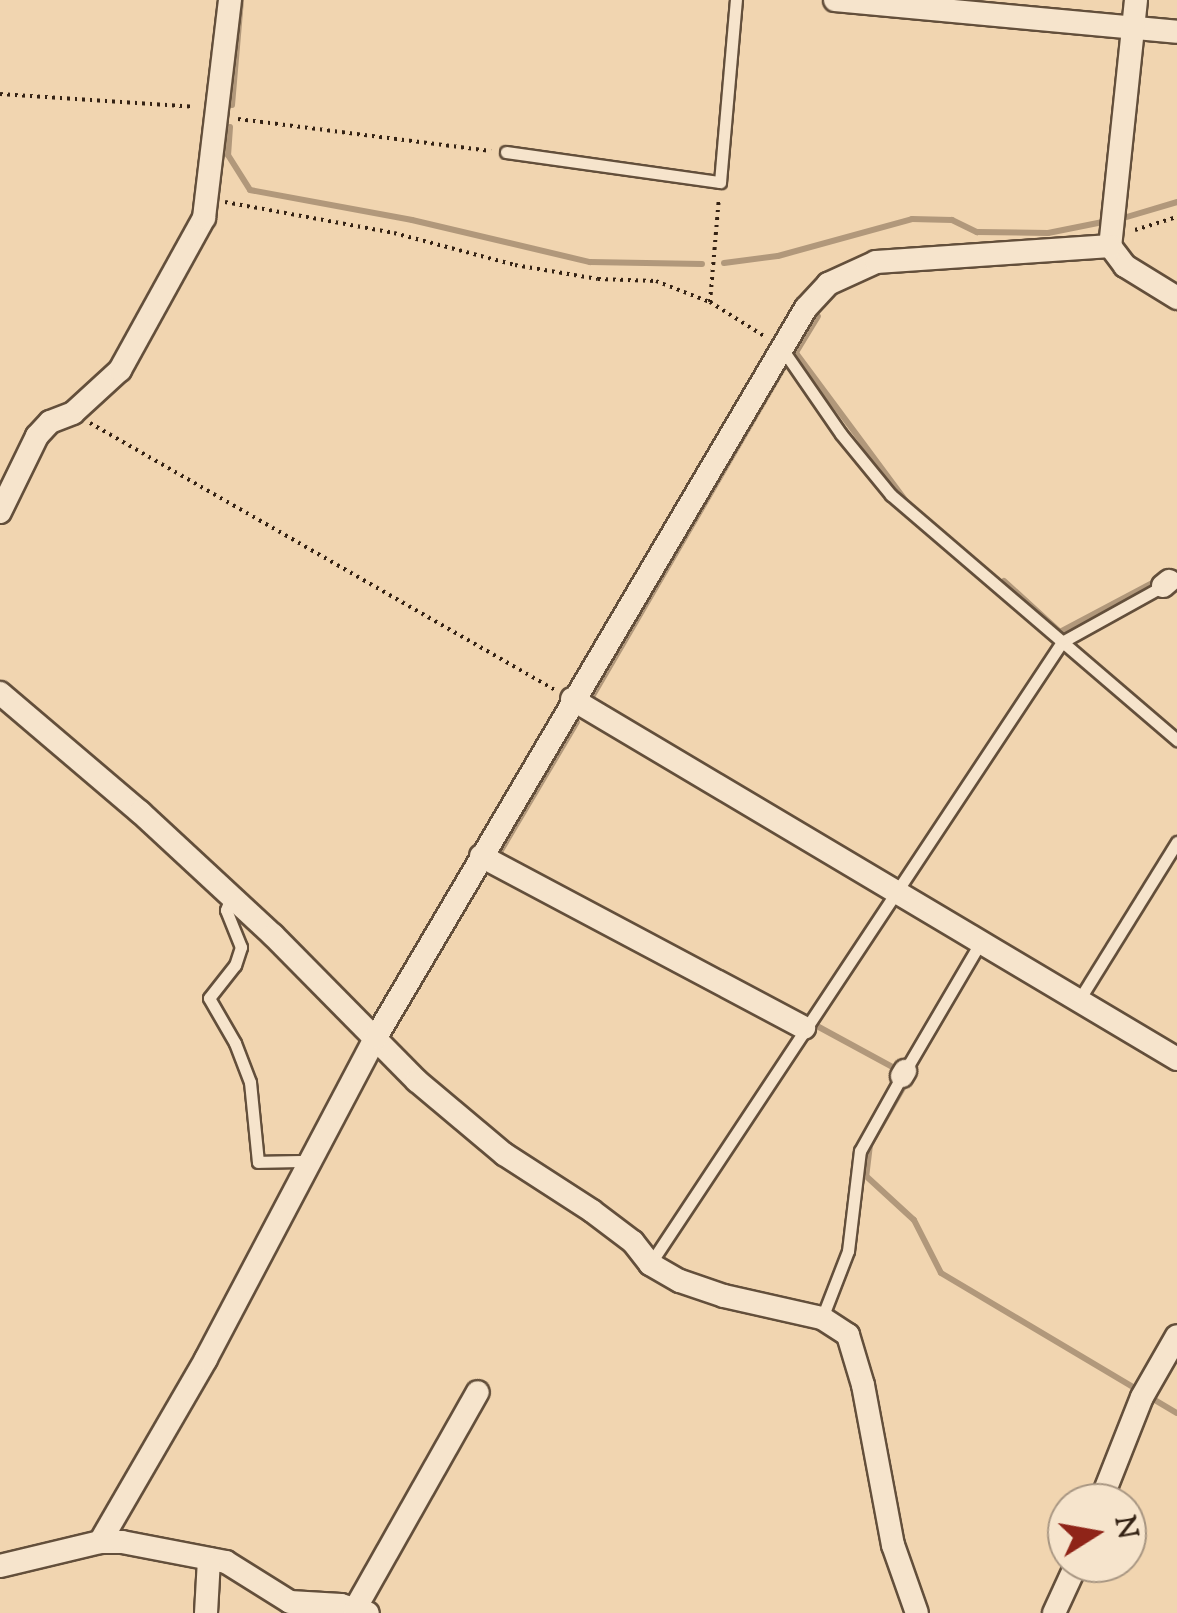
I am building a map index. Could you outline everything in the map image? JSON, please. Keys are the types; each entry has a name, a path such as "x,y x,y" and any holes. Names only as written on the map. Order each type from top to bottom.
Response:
{"street":[{"path":"0,512 37,436 50,422 73,413 120,370 204,218 210,199 230,0"},
{"path":"835,0 1177,32"},
{"path":"1136,0 1112,232 1125,266 1177,298"},
{"path":"100,1542 206,1359 307,1161 480,856 781,346 828,284 852,269 904,258 1112,232"},
{"path":"0,693 232,897 417,1081 504,1154 606,1221 632,1242 650,1264 724,1296 822,1318 848,1335 863,1384 893,1545 917,1613"},
{"path":"572,700 978,945 1177,1059"},
{"path":"480,856 804,1028"},
{"path":"1108,1483 1144,1392 1177,1336"},
{"path":"0,1566 100,1542 226,1562 290,1602 362,1611 478,1392"},
{"path":"206,1613 209,1559"},
{"path":"1054,1613 1068,1583"}],"lane":[{"path":"506,152 720,182 736,0"},
{"path":"781,346 841,434 891,495 1177,740"},
{"path":"650,1264 1062,642 1166,583"},
{"path":"1079,1002 1177,842"},
{"path":"232,897 226,910 241,946 235,965 208,998 235,1043 250,1082 258,1162 307,1161"},
{"path":"822,1318 848,1251 860,1150 978,945"}],"path":[{"path":"0,94 218,112 506,152"},
{"path":"710,302 720,182"},
{"path":"210,199 394,233 515,265 598,279 656,281 710,302 781,346"},
{"path":"1112,232 1177,217"},
{"path":"73,413 572,700"}],"waterway":[{"path":"232,105 241,0"},
{"path":"230,127 228,155 250,190 412,220 590,262 702,264"},
{"path":"1120,219 1177,202"},
{"path":"724,263 778,256 912,219 952,220 977,232 1048,233 1108,221"},
{"path":"795,354 818,316"},
{"path":"796,353 905,500"},
{"path":"589,702 784,367"},
{"path":"1004,581 1060,632 1156,581"},
{"path":"503,857 500,852 577,722"},
{"path":"817,1026 900,1071"},
{"path":"907,1081 870,1145 866,1176 914,1220 941,1273 1177,1413"}]}
